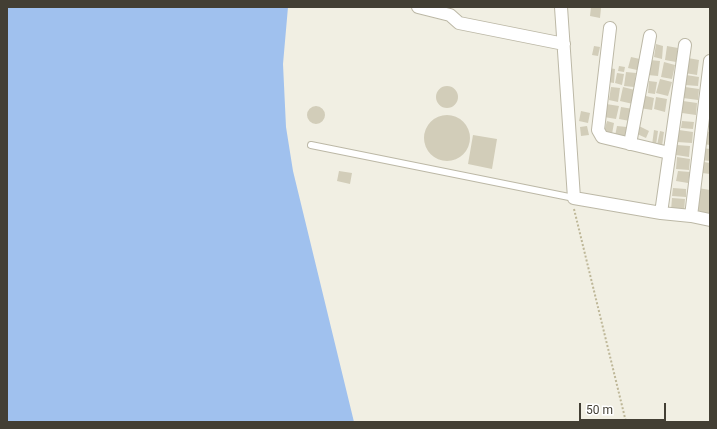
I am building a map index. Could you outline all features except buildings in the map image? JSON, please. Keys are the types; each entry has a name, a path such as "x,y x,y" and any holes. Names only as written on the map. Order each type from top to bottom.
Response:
{"street":[{"path":"418,7 450,15 459,23 564,44"},
{"path":"561,7 574,198 710,220"},
{"path":"610,28 598,130 602,137 669,153"},
{"path":"630,144 650,36"},
{"path":"661,213 685,45"},
{"path":"691,216 710,61"}],"lane":[{"path":"311,145 574,198"}],"path":[{"path":"574,198 574,211 626,422"}],"water":[{"path":"7,7 288,7 283,64 286,127 293,171 354,422 7,422"}]}
